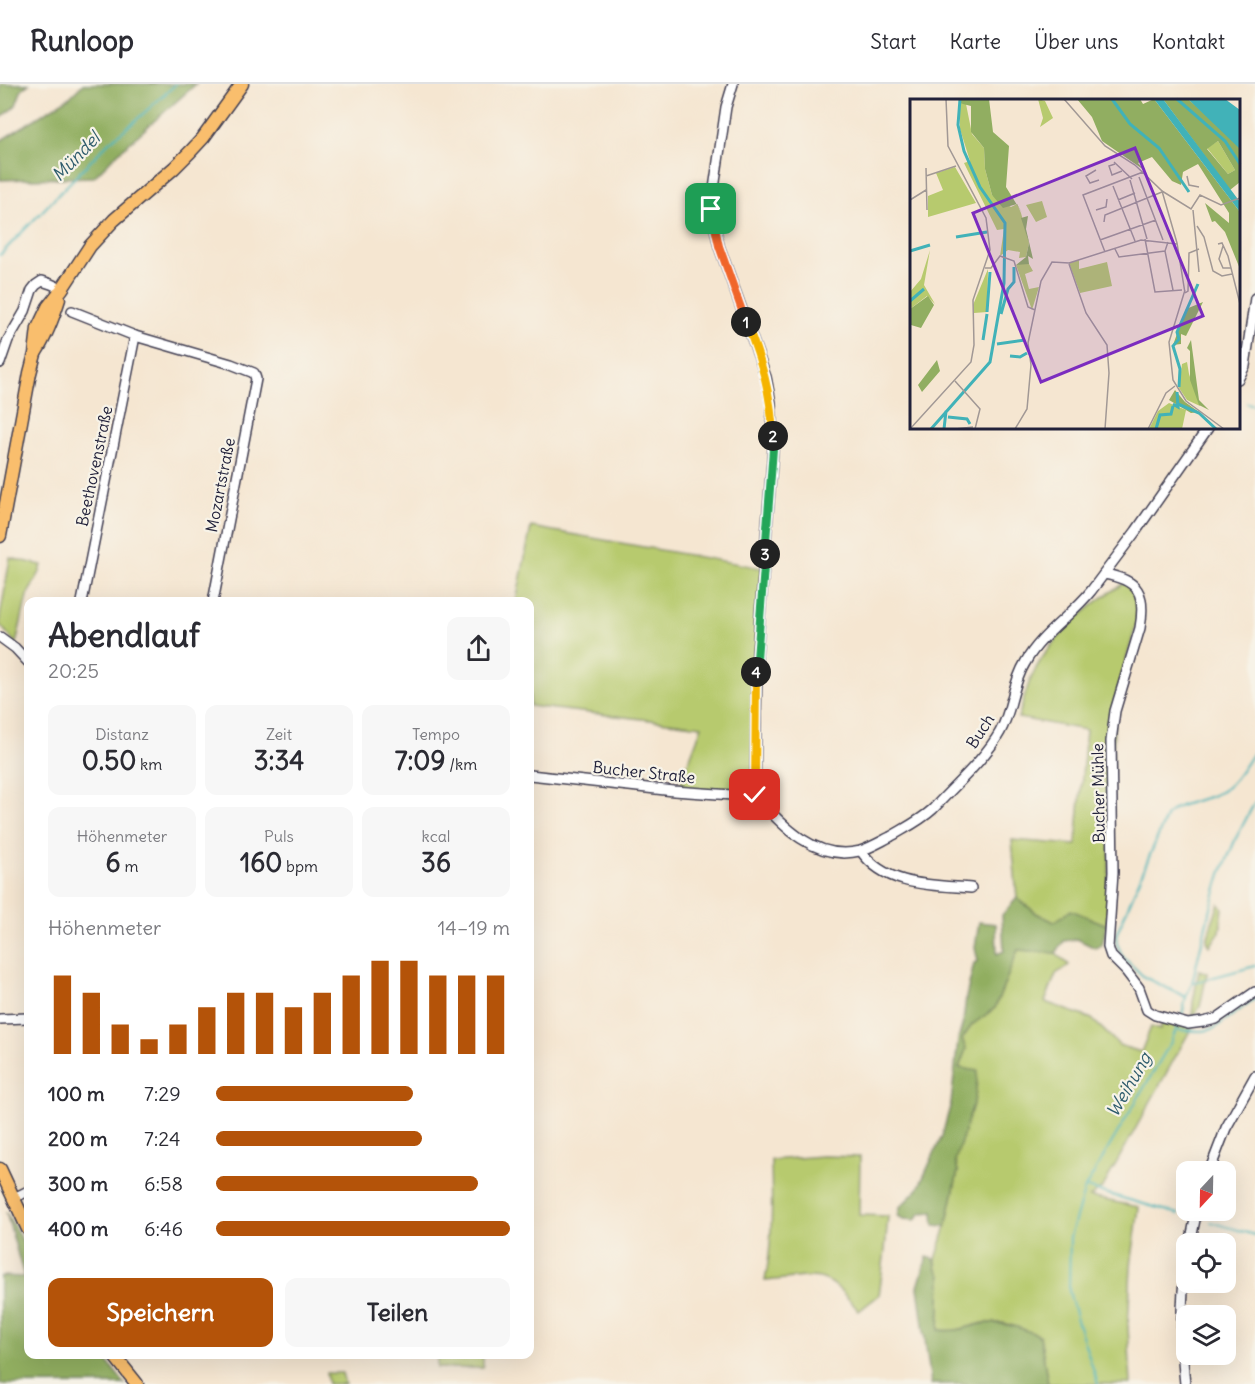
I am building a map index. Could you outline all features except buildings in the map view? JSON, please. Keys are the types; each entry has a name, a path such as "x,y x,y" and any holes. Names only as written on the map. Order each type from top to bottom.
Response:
{"main road":[{"path":"0,536 38,328 48,307 90,246 114,220 190,152 203,138 242,84"},
{"path":"0,1169 24,1220"},
{"path":"117,1359 137,1384"}],"street":[{"path":"733,84 726,107 711,209 719,246 766,377 771,403 773,449 757,654 755,795"},
{"path":"0,363 8,340 25,311 36,285 42,281 62,289"},
{"path":"1240,377 1245,366 1255,298"},
{"path":"72,310 135,336"},
{"name":"Mozartstraße","path":"135,336 254,373 255,379 214,597"},
{"name":"Beethovenstraße","path":"83,597 135,336"},
{"path":"1104,574 1207,429"},
{"name":"Buch","path":"755,795 792,833 808,843 839,854 861,851 925,816 984,754 1000,732 1024,663 1044,638 1087,595 1104,574"},
{"name":"Bucher Mühle","path":"1104,574 1125,579 1134,584 1139,591 1142,615 1114,711 1111,741 1113,872 1108,946 1111,956 1139,988 1147,1010 1173,1020 1188,1023 1216,1019 1255,992"},
{"path":"0,637 24,658"},
{"name":"Bucher Straße","path":"534,775 674,791 755,795"},
{"path":"861,851 884,872 904,881 971,888"},
{"path":"0,1019 24,1018"},
{"path":"1213,1161 1226,1128 1255,1076"},
{"path":"14,1198 24,1193"},
{"path":"1184,1293 1182,1321 1185,1384"}],"green space":[{"path":"29,84 22,89 16,105 0,119 0,85"},
{"path":"83,84 196,84 94,177 0,180 0,141 70,97"},
{"path":"531,527 762,568 755,786 749,793 678,790 702,726 534,706 534,597 517,597"},
{"path":"10,558 42,565 27,597 24,597 24,609 16,644 0,625"},
{"path":"1124,583 1138,596 1137,622 1115,700 1107,925 1054,922 1036,913 1017,898 1012,840 1076,845 1086,730 1018,718 1029,683 1046,653 1082,614"},
{"path":"1017,898 1036,913 1054,922 1071,910 1107,925 1102,945 1095,948 1077,939 1064,941 1056,953 1018,950 995,1008 972,1025 962,1039 966,1049 959,1068 978,1071 975,1098 955,1161 958,1171 946,1226 934,1225 933,1212 921,1213 915,1220 904,1219 898,1216 900,1207 918,1189 942,1136 951,1103 958,1040 966,997 974,963 978,961 975,948 979,922 996,924 997,954 1004,951 1002,915"},
{"path":"1219,904 1223,908 1220,932 1210,946 1207,941"},
{"path":"1018,949 1056,953 1069,965 1056,974 1045,1002 1092,1019 1119,1045 1141,1052 1151,1027 1160,1030 1163,1020 1192,1027 1103,1187 1090,1197 1139,1207 1131,1266 1128,1326 1131,1384 1048,1384 1040,1336 1004,1323 983,1323 955,1331 939,1330 941,1276 936,1267 936,1259 958,1171 955,1161 958,1068 966,1049 962,1039 971,1025 995,1008"},
{"path":"1199,970 1207,973 1200,1007 1192,1018 1193,1002"},
{"path":"822,1156 860,1157 859,1215 888,1216 879,1295 859,1311 838,1288 823,1279 803,1277 765,1281 771,1236 771,1160"},
{"path":"6,1212 24,1244 24,1277"},
{"path":"927,1257 935,1259 941,1276 939,1330 956,1330 996,1323 1040,1336 1048,1384 931,1384 918,1287"},
{"path":"0,1276 24,1277 24,1359 105,1359 125,1384 0,1384"},
{"path":"437,1359 483,1359 483,1368 437,1368"},
{"path":"326,1373 342,1373 345,1384 328,1384"}],"waterway":[{"name":"Mündel","path":"0,255 109,142 176,84"},
{"path":"1247,403 1255,405"},
{"path":"1186,997 1144,977 1123,957 1116,935 1167,815 1180,806 1212,796 1226,788 1255,750"},
{"name":"Weihung","path":"1181,1020 1221,874 1236,838 1255,802"},
{"path":"1192,983 1255,966"},
{"path":"1177,1030 1213,1029 1255,999"},
{"name":"Weihung","path":"1098,1384 1069,1291 1070,1237 1085,1188 1171,1042 1178,1025"},
{"path":"1087,1188 1176,1213"},
{"path":"1211,1222 1255,1235"}],"route":[{"path":"711,209 719,246 758,352 771,403 773,449 757,654 755,795"}]}
